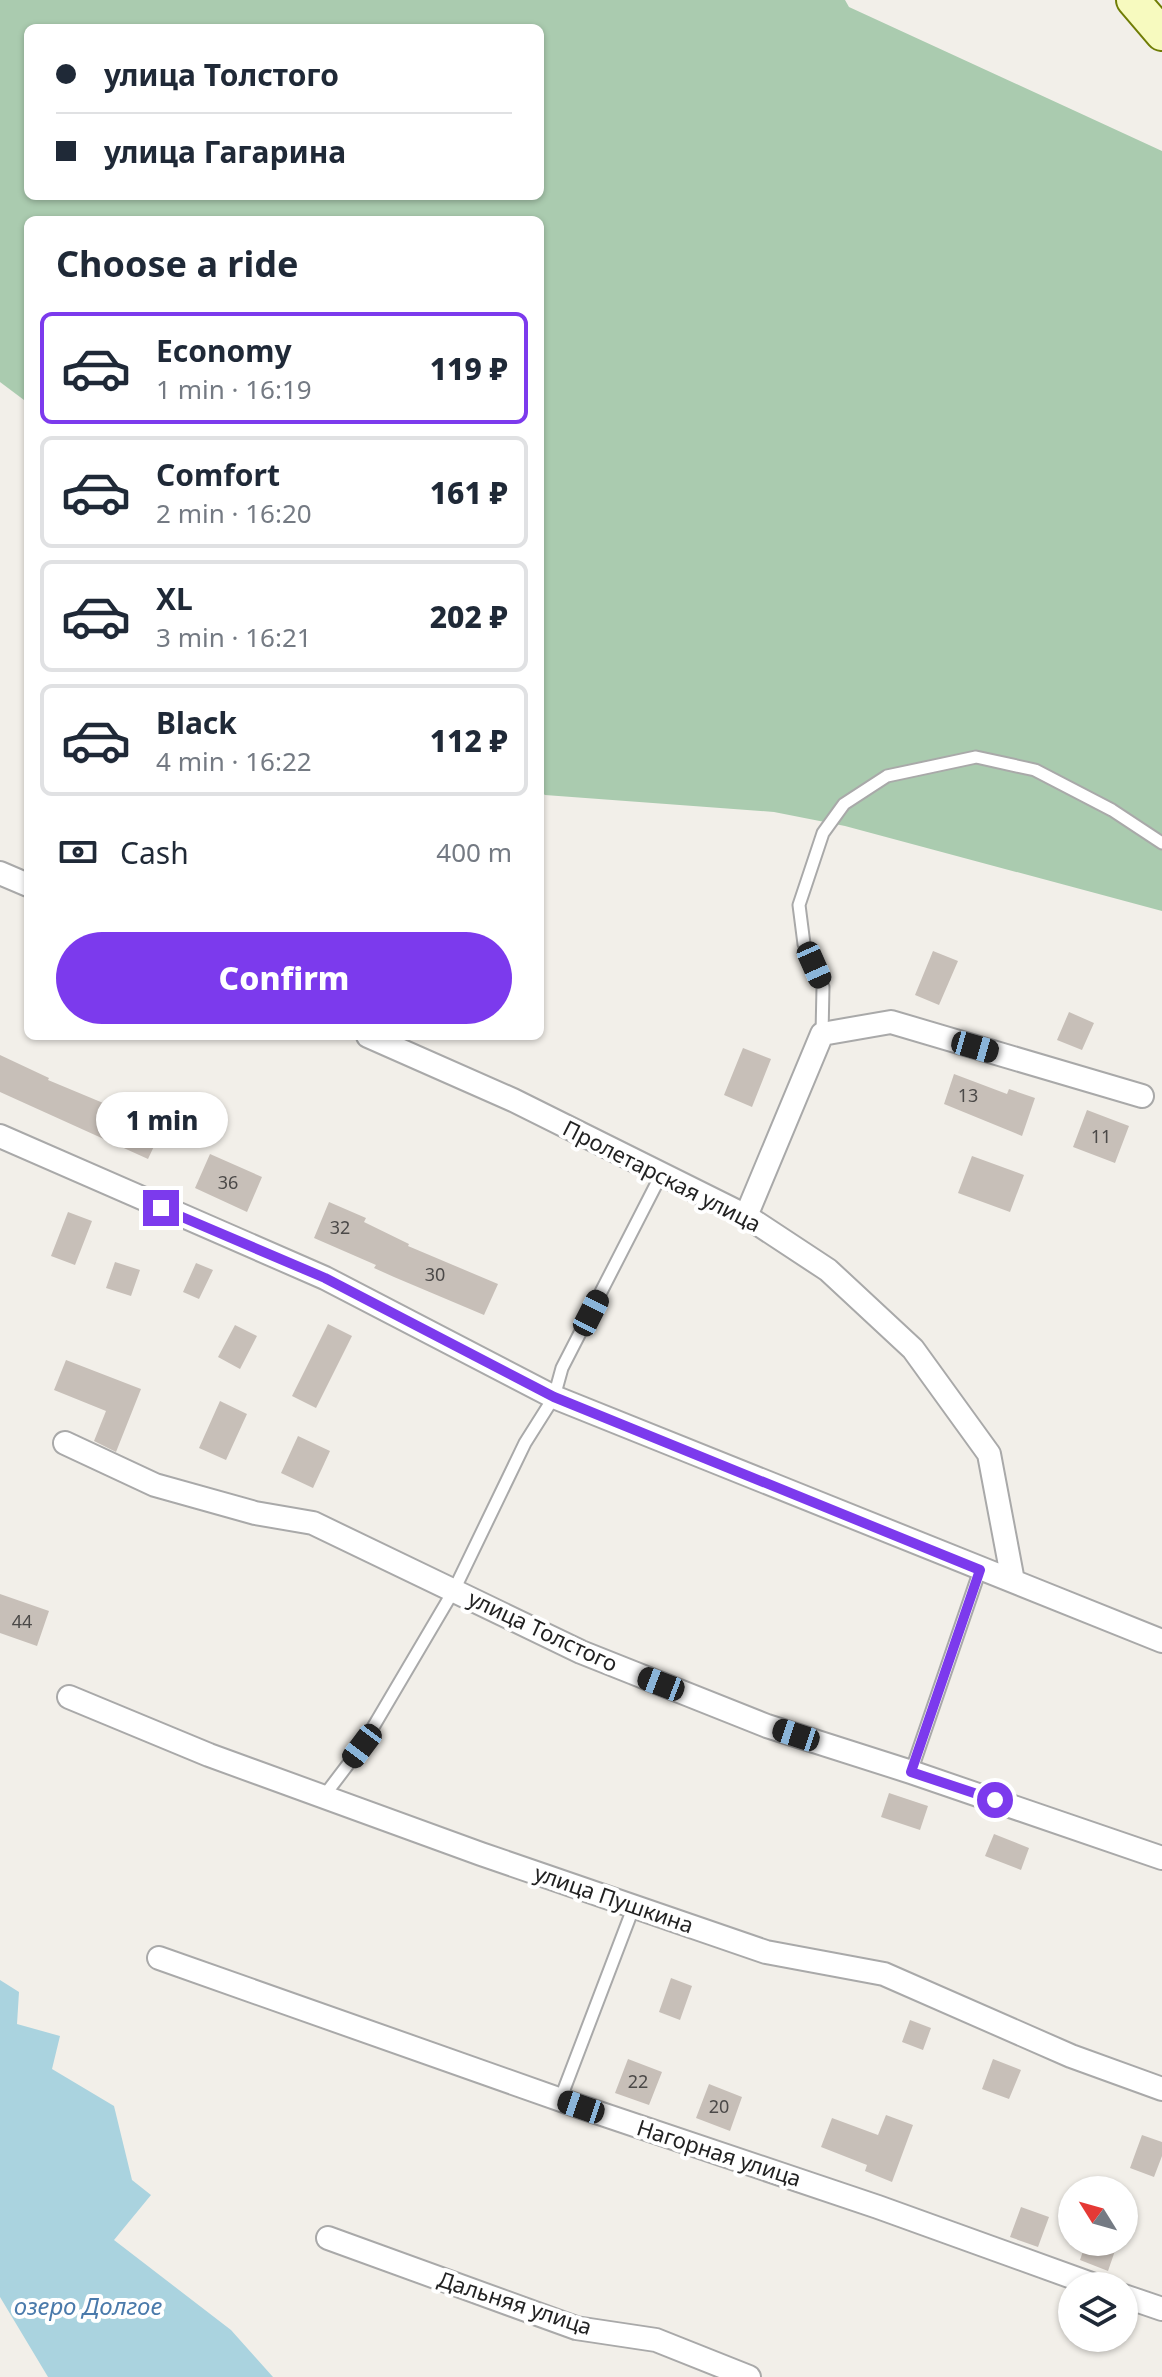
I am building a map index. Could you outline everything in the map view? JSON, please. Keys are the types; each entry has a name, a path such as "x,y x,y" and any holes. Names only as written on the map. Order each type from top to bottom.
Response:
{"main road":[{"path":"1133,0 1162,34"}],"street":[{"path":"0,873 24,883"},
{"path":"746,1216 822,1034 891,1022 1142,1096"},
{"name":"Пролетарская улица","path":"377,1040 513,1100 746,1216 828,1270 913,1349 989,1454 1013,1581"},
{"path":"0,1136 325,1278 554,1397 1162,1641"},
{"name":"улица Толстого","path":"65,1443 155,1485 255,1513 313,1523 595,1658 767,1726 1162,1858"},
{"name":"улица Пушкина","path":"69,1697 209,1755 495,1859 766,1952 884,1974 1071,2056 1162,2089"},
{"name":"Нагорная улица","path":"159,1958 1058,2272"},
{"name":"Дальняя улица","path":"328,2238 576,2328 656,2340 749,2377"},
{"path":"1138,2301 1162,2309"}],"lane":[{"path":"822,1034 823,987 804,944 799,905 823,833 844,804 887,776 976,757 1035,770 1112,810 1162,843"},
{"path":"324,1796 362,1746 454,1590 525,1443 554,1397 562,1368 661,1175"},
{"path":"911,1772 980,1570"},
{"path":"560,2100 634,1905"}],"green space":[{"path":"0,0 845,0 849,7 1162,151 1162,911 845,826 774,812 544,794 544,216 24,216 24,400 0,382"}],"water":[{"name":"озеро Долгое","path":"0,1980 19,1992 17,2024 60,2036 52,2069 114,2106 132,2180 151,2195 114,2240 231,2330 273,2377 48,2377 0,2297"}],"building":[{"path":"933,951 958,961 939,1005 915,995"},
{"path":"1069,1012 1094,1023 1082,1050 1057,1040"},
{"path":"743,1048 771,1059 752,1107 724,1095"},
{"path":"0,1055 48,1080 120,1110 122,1105 164,1125 148,1159 0,1092"},
{"path":"954,1074 1007,1094 1009,1089 1035,1098 1022,1136 944,1104"},
{"path":"1087,1110 1129,1126 1115,1163 1073,1147"},
{"path":"210,1154 262,1177 247,1212 195,1188"},
{"path":"972,1156 1024,1175 1010,1212 958,1193"},
{"path":"329,1202 366,1218 364,1222 408,1246 498,1284 484,1315 374,1268 376,1265 314,1238"},
{"path":"68,1212 92,1221 75,1265 51,1256"},
{"path":"115,1262 140,1270 131,1296 106,1288"},
{"path":"196,1263 213,1270 199,1299 183,1292"},
{"path":"328,1324 352,1336 316,1408 292,1396"},
{"path":"235,1325 257,1336 240,1369 218,1357"},
{"path":"66,1360 141,1389 116,1452 94,1441 106,1411 54,1390"},
{"path":"220,1401 247,1414 226,1460 199,1448"},
{"path":"298,1436 330,1451 313,1488 281,1473"},
{"path":"0,1594 49,1611 37,1646 0,1633"},
{"path":"889,1793 928,1806 920,1830 881,1817"},
{"path":"994,1834 1029,1848 1021,1870 985,1856"},
{"path":"671,1978 692,1986 680,2020 659,2012"},
{"path":"910,2020 931,2028 923,2050 902,2042"},
{"path":"628,2059 662,2072 649,2105 615,2093"},
{"path":"993,2059 1021,2070 1009,2099 982,2089"},
{"path":"709,2084 742,2097 730,2131 696,2118"},
{"path":"886,2115 913,2125 892,2182 865,2171 867,2165 821,2147 832,2118 878,2135"},
{"path":"1142,2135 1162,2142 1162,2156 1154,2177 1130,2168"},
{"path":"1021,2207 1049,2217 1038,2247 1010,2237"},
{"path":"1081,2256 1113,2256 1108,2271 1080,2260"}],"route":[{"path":"161,1208 325,1278 554,1397 980,1570 911,1772 995,1800"}]}
